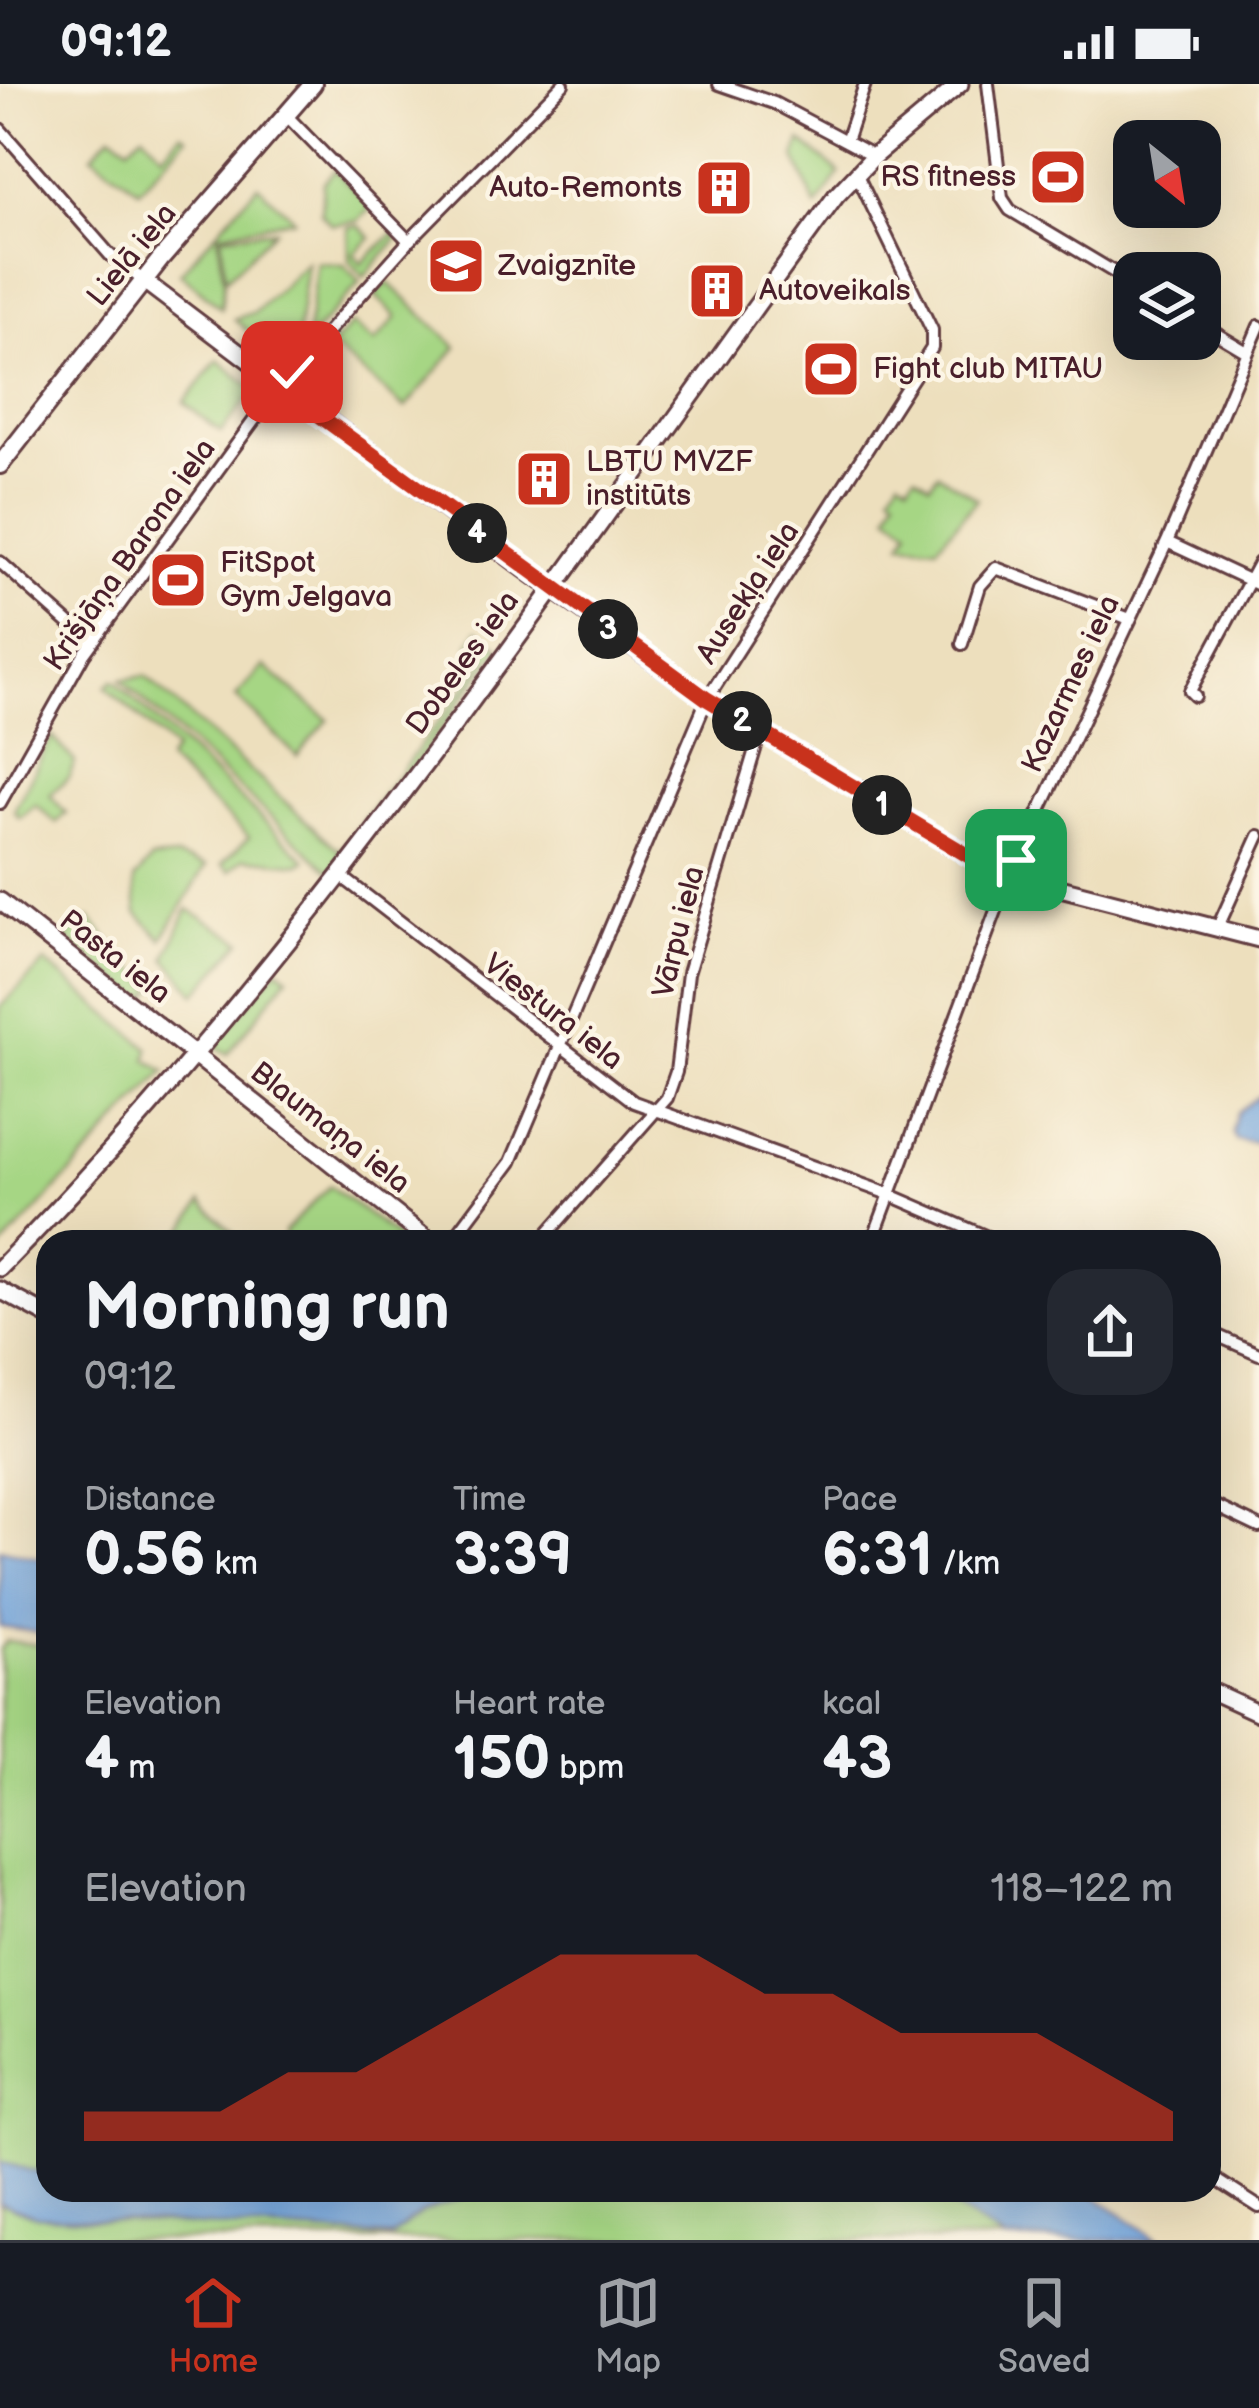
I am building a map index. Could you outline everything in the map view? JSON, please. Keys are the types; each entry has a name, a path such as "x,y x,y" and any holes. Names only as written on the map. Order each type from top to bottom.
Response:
{"main road":[{"name":"Lielā iela","path":"0,465 144,281 313,84"}],"street":[{"name":"Krišjāņa Barona iela","path":"0,803 91,644 279,386 409,241 563,84"},
{"path":"719,84 774,104 874,155"},
{"path":"846,141 865,84"},
{"name":"Dobeles iela","path":"0,1268 195,1057 341,876 856,173 960,84"},
{"path":"988,84 1002,198 1010,210 1113,271"},
{"path":"286,115 409,241"},
{"path":"0,129 110,254 279,386 707,699 1009,876 1259,939"},
{"name":"Ausekļa iela","path":"460,1230 511,1162 707,699 932,348 932,330 856,173"},
{"name":"Kazarmes iela","path":"877,1230 1009,876 1166,542 1259,326"},
{"path":"1221,337 1247,352"},
{"path":"1166,542 1255,583"},
{"path":"0,562 91,644"},
{"path":"1195,696 1190,691 1255,583 1259,563"},
{"path":"962,644 980,586 996,568 1127,618"},
{"name":"Vārpu iela","path":"551,1230 658,1110 676,1072 688,973 760,733"},
{"path":"1217,929 1259,836"},
{"name":"Viestura iela","path":"341,876 605,1084 658,1110 893,1196 971,1230"},
{"name":"Pasta iela","path":"0,901 195,1057"},
{"name":"Blaumaņa iela","path":"195,1057 416,1230"},
{"path":"0,1290 36,1310"},
{"path":"1221,1337 1259,1354"},
{"path":"1221,1509 1259,1527"},
{"path":"1221,1696 1259,1713"},
{"path":"1221,2183 1259,2207"}],"green space":[{"path":"143,133 163,154 181,133 187,137 139,190 92,155 111,134 129,146"},
{"path":"801,141 840,173 816,207 795,157"},
{"path":"335,170 371,208 358,221 332,225 321,213 323,183"},
{"path":"258,185 294,219 218,234 224,283 221,308 180,273"},
{"path":"359,226 371,238 354,254 362,263 394,233 398,238 364,277 349,260 348,227"},
{"path":"275,230 226,279 221,236"},
{"path":"307,262 295,354 287,363 234,319 255,312"},
{"path":"317,262 344,265 360,282 306,342"},
{"path":"388,282 457,347 405,408 331,346 352,324 375,342 397,317 375,295"},
{"path":"218,360 255,390 221,432 184,403"},
{"path":"938,473 977,499 937,546 902,543 910,529 889,514 897,496 891,492 900,477 909,483 915,474 930,484"},
{"path":"478,630 500,648 353,850 339,857 333,874 121,680 145,676 340,851 487,658 469,645"},
{"path":"264,666 328,720 297,756 236,697"},
{"path":"113,680 306,860 300,864 244,858 230,871 222,864 249,837 167,761 175,750 106,687"},
{"path":"52,736 75,762 69,777 50,795 66,813 56,823 36,805 20,818 14,811"},
{"path":"177,857 206,866 162,939 137,913 134,880 152,859"},
{"path":"188,909 242,941 196,994 166,958"},
{"path":"89,918 154,990 143,1000 65,938"},
{"path":"45,962 149,1048 147,1060 165,1071 0,1250 0,1007"},
{"path":"278,968 288,976 228,1054 214,1045"},
{"path":"330,1186 388,1230 286,1230"},
{"path":"202,1202 230,1230 184,1230"},
{"path":"7,1641 36,1645 36,2173 0,2162 0,1649"},
{"path":"450,2202 945,2202 1005,2240 0,2240 0,2203 37,2216 390,2237 421,2213"}],"water":[{"path":"1259,1096 1259,1143 1236,1140 1232,1132 1237,1112"},
{"path":"0,1549 36,1557 36,1632 0,1627"},
{"path":"0,2162 36,2172 36,2202 450,2202 421,2213 391,2237 37,2216 0,2203"},
{"path":"945,2202 1104,2202 1159,2240 1005,2240"}],"place":[{"name":"RS fitness","path":"1058,177"},
{"name":"Auto-Remonts","path":"724,188"},
{"name":"Zvaigznīte","path":"456,266"},
{"name":"Autoveikals","path":"717,291"},
{"name":"Fight club MITAU","path":"831,369"},
{"name":"LBTU MVZF institūts","path":"544,479"},
{"name":"FitSpot Gym Jelgava","path":"178,580"}],"route":[{"path":"292,372 279,386 707,699 994,871 1009,876 1016,860"}]}
